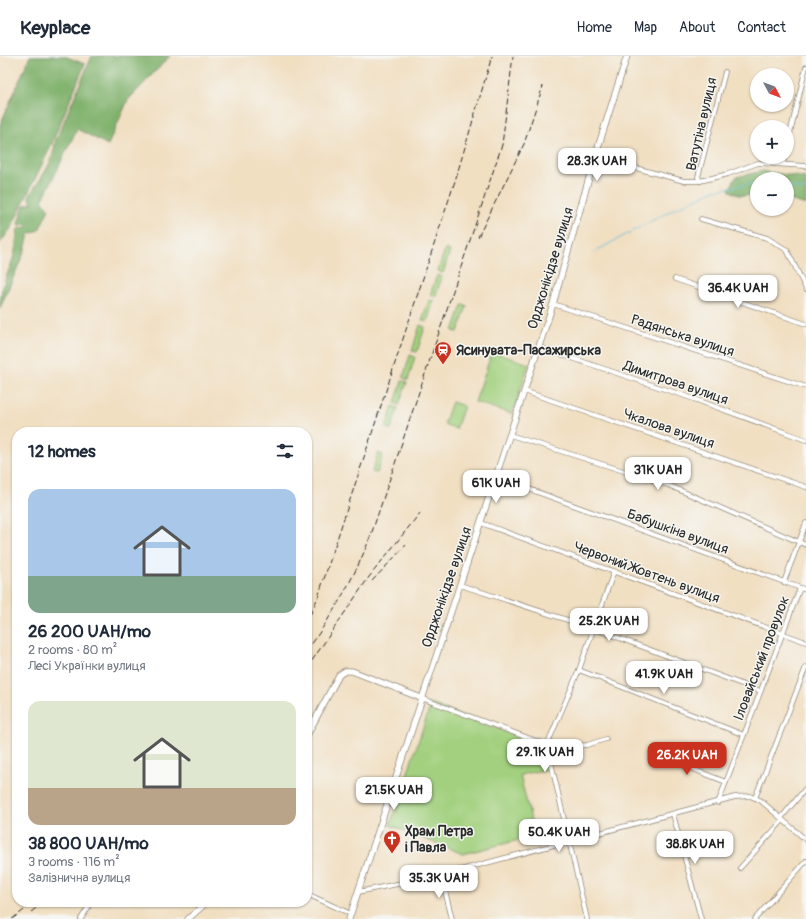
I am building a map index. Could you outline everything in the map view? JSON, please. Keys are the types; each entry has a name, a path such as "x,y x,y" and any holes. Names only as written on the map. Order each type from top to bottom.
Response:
{"main road":[{"name":"Орджонікідзе вулиця","path":"350,916 421,698 481,523 553,304 595,157 627,56"},
{"path":"312,726 339,675 345,671 352,671 421,698"},
{"path":"188,919 201,907"}],"street":[{"path":"793,120 806,67"},
{"name":"Ватутіна вулиця","path":"700,181 698,178 724,72"},
{"path":"595,157 684,181 700,181 728,174 755,164"},
{"path":"783,164 806,166"},
{"path":"701,219 767,238 787,250 806,289"},
{"path":"674,279 806,324"},
{"name":"Радянська вулиця","path":"553,304 806,387"},
{"name":"Димитрова вулиця","path":"539,347 694,399 806,440"},
{"name":"Чкалова вулиця","path":"524,391 806,487"},
{"path":"510,435 668,485 806,545"},
{"name":"Бабушкіна вулиця","path":"496,477 806,590"},
{"name":"Червоний Жовтень вулиця","path":"481,523 806,642"},
{"path":"784,582 806,523"},
{"path":"587,919 547,747 595,629 614,571"},
{"path":"460,585 595,629 760,691"},
{"name":"Іловайський провулок","path":"718,803 800,588"},
{"path":"757,799 806,667"},
{"path":"579,670 744,735"},
{"path":"421,698 547,747 587,745 606,739"},
{"path":"654,754 726,782"},
{"path":"740,868 782,819 806,788"},
{"path":"358,892 441,875 718,803 735,797 750,796 757,799 806,840"},
{"path":"673,814 701,919"},
{"path":"755,919 806,861"},
{"path":"441,875 452,919"},
{"path":"312,897 350,916"},
{"path":"81,919 88,907"}],"green space":[{"path":"30,56 64,56 85,64 49,150 11,228 0,243 0,125"},
{"path":"92,56 170,56 128,100 108,145 77,129 42,201 49,209 39,230 29,234 25,250 0,308 3,285 11,266 18,229 29,226 26,223 19,226 18,223 24,205 32,203 29,196 49,164 55,142"},
{"path":"750,174 750,196 738,195 729,190 736,177"},
{"path":"794,176 806,178 806,205 794,201"},
{"path":"445,249 450,251 443,273 438,271"},
{"path":"437,275 442,277 435,297 430,295"},
{"path":"429,300 434,301 427,322 422,320"},
{"path":"462,305 467,306 458,332 453,331"},
{"path":"420,325 425,327 417,352 412,351"},
{"path":"492,352 529,364 512,414 475,402"},
{"path":"410,355 415,357 408,380 403,378"},
{"path":"402,381 407,382 399,405 395,403"},
{"path":"452,402 464,406 456,429 444,424"},
{"path":"393,406 398,408 391,430 386,428"},
{"path":"378,453 383,455 377,473 372,472"},
{"path":"431,704 542,745 547,769 520,775 535,836 463,854 390,825"}],"waterway":[{"path":"594,252 670,211 715,190 750,184"},
{"path":"794,187 806,190"}],"railway":[{"path":"312,611 318,597 455,181 492,56"},
{"path":"312,644 345,591 361,559 374,526 502,145 513,56"},
{"path":"478,237 524,144 543,86"},
{"path":"312,661 369,577 420,513"},
{"path":"372,581 406,545"},
{"path":"12,919 28,907"},
{"path":"31,912 38,907"}],"place":[{"name":"Ясинувата-Пасажирська","path":"443,365"},
{"name":"Храм Петра і Павла","path":"392,854"}]}
